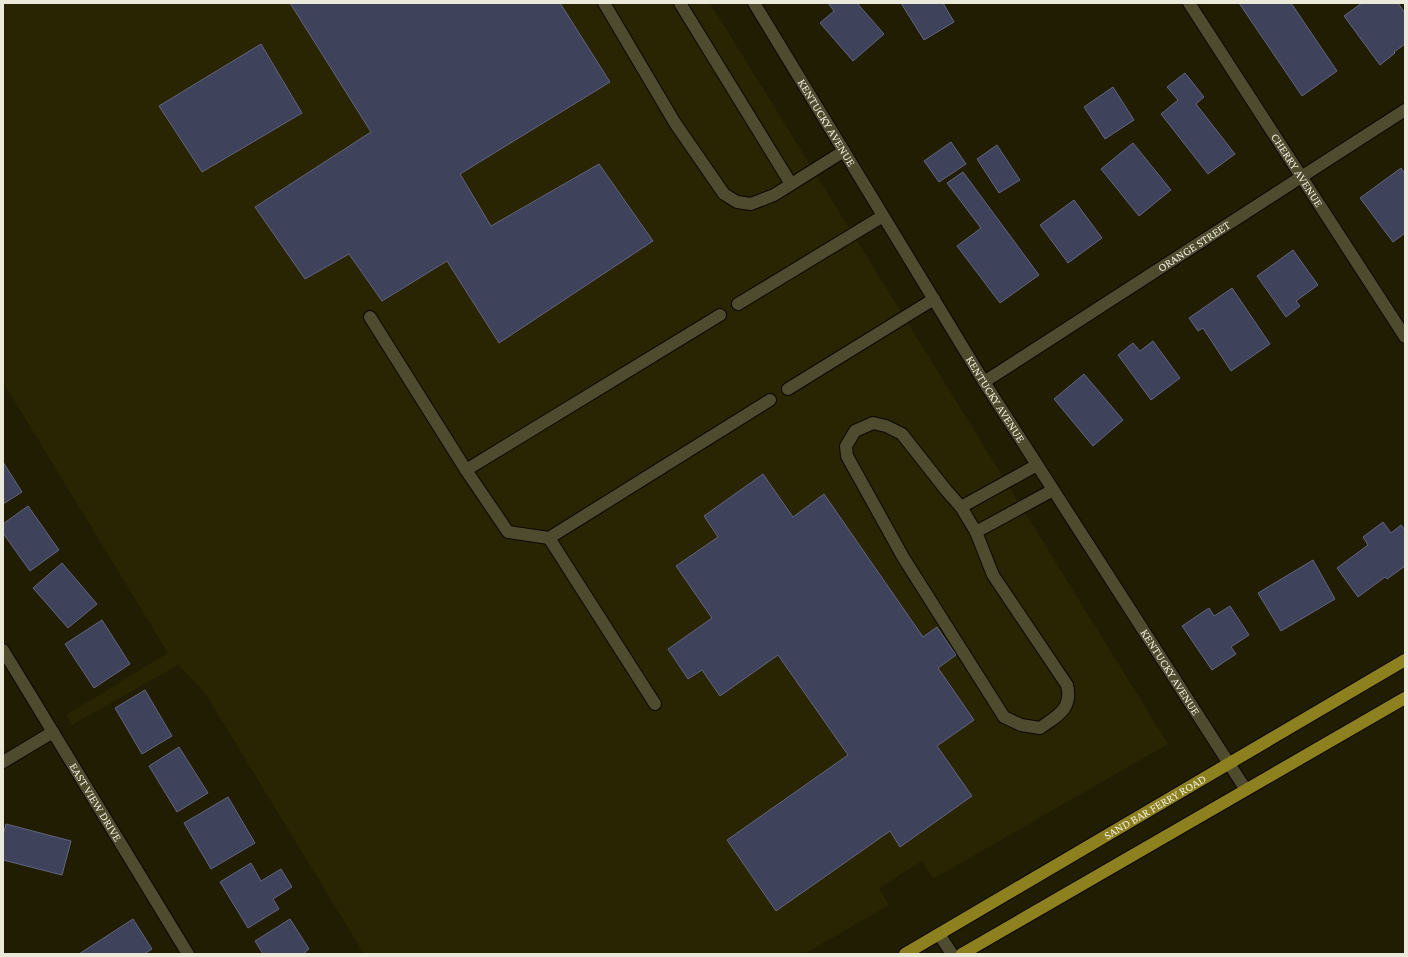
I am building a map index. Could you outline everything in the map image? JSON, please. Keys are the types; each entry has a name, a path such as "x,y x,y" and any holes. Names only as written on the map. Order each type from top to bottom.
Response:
{"main road":[{"name":"SAND BAR FERRY ROAD","path":"905,954 1405,660"},
{"path":"962,954 1405,698"}],"street":[{"path":"604,3 675,123 724,194 738,202 751,204 774,195 844,151"},
{"path":"680,3 791,184"},
{"name":"KENTUCKY AVENUE","path":"754,3 984,382 1246,790"},
{"name":"CHERRY AVENUE","path":"1189,3 1405,337"},
{"name":"ORANGE STREET","path":"984,382 1405,110"},
{"path":"738,304 883,216"},
{"path":"788,389 934,299"},
{"path":"466,470 720,315"},
{"path":"370,317 466,470 508,532 549,538 770,400"},
{"path":"873,423 886,426 902,434 961,507 976,532 993,575 1067,685 1069,694 1063,712 1040,728 1021,725 1004,717 903,557 847,456 846,446 855,431 873,423"},
{"path":"961,507 1037,465"},
{"path":"976,532 1054,490"},
{"path":"549,538 655,704"},
{"name":"EAST VIEW DRIVE","path":"3,650 188,954"},
{"path":"3,762 53,732"},
{"path":"939,934 952,954"}],"shaded area":[{"path":"3,3 710,3 1168,744 933,879 922,861 879,888 889,905 804,954 364,954 205,693 178,665 72,725 66,715 168,653 3,382"}],"building":[{"path":"290,3 560,3 610,82 460,174 491,226 599,164 653,241 499,343 447,261 382,301 349,254 305,279 255,207 371,132"},
{"path":"828,3 857,3 884,34 853,61 820,23 834,11"},
{"path":"901,3 943,3 954,22 924,40"},
{"path":"1239,3 1291,3 1337,71 1302,96"},
{"path":"1362,3 1398,3 1405,13 1405,44 1380,65 1344,16"},
{"path":"261,44 302,113 202,172 159,106"},
{"path":"1185,73 1204,97 1196,104 1235,154 1208,174 1161,114 1178,100 1167,87"},
{"path":"1113,87 1134,120 1105,139 1084,107"},
{"path":"951,142 966,164 939,182 924,161"},
{"path":"1133,143 1171,190 1139,216 1101,169"},
{"path":"997,145 1020,180 999,193 977,159"},
{"path":"1401,168 1405,174 1405,233 1393,242 1360,198"},
{"path":"963,172 1039,275 1000,303 957,246 981,228 947,183"},
{"path":"1074,200 1102,238 1068,263 1040,225"},
{"path":"1293,250 1318,285 1296,301 1300,306 1286,317 1257,276"},
{"path":"1232,288 1270,344 1231,371 1203,328 1198,331 1189,318"},
{"path":"1153,341 1180,378 1151,400 1118,355 1133,343 1140,351"},
{"path":"1084,374 1123,420 1093,446 1054,399"},
{"path":"3,462 22,492 3,504"},
{"path":"763,474 793,517 824,494 923,637 937,627 956,655 938,668 974,720 937,746 972,796 900,847 890,831 776,911 727,840 848,755 778,655 720,696 702,670 688,679 668,649 712,618 676,566 718,537 704,516"},
{"path":"28,506 59,550 30,571 3,533 3,524"},
{"path":"1383,522 1391,533 1401,525 1405,530 1405,566 1387,579 1385,577 1358,597 1337,568 1368,545 1363,537"},
{"path":"1313,560 1335,599 1281,631 1258,593"},
{"path":"62,563 97,604 68,628 33,588"},
{"path":"1230,606 1249,635 1231,647 1236,654 1212,670 1182,626 1209,608 1214,616"},
{"path":"102,620 130,664 94,688 65,644"},
{"path":"145,690 172,736 142,754 115,708"},
{"path":"179,747 208,793 177,812 149,766"},
{"path":"228,797 255,843 211,869 184,823"},
{"path":"6,824 71,841 62,875 3,860 3,835"},
{"path":"251,863 261,881 281,869 292,887 273,899 279,909 248,928 220,882"},
{"path":"133,919 152,949 144,954 79,954"},
{"path":"290,919 309,949 305,952 306,954 263,954 255,941"}]}
